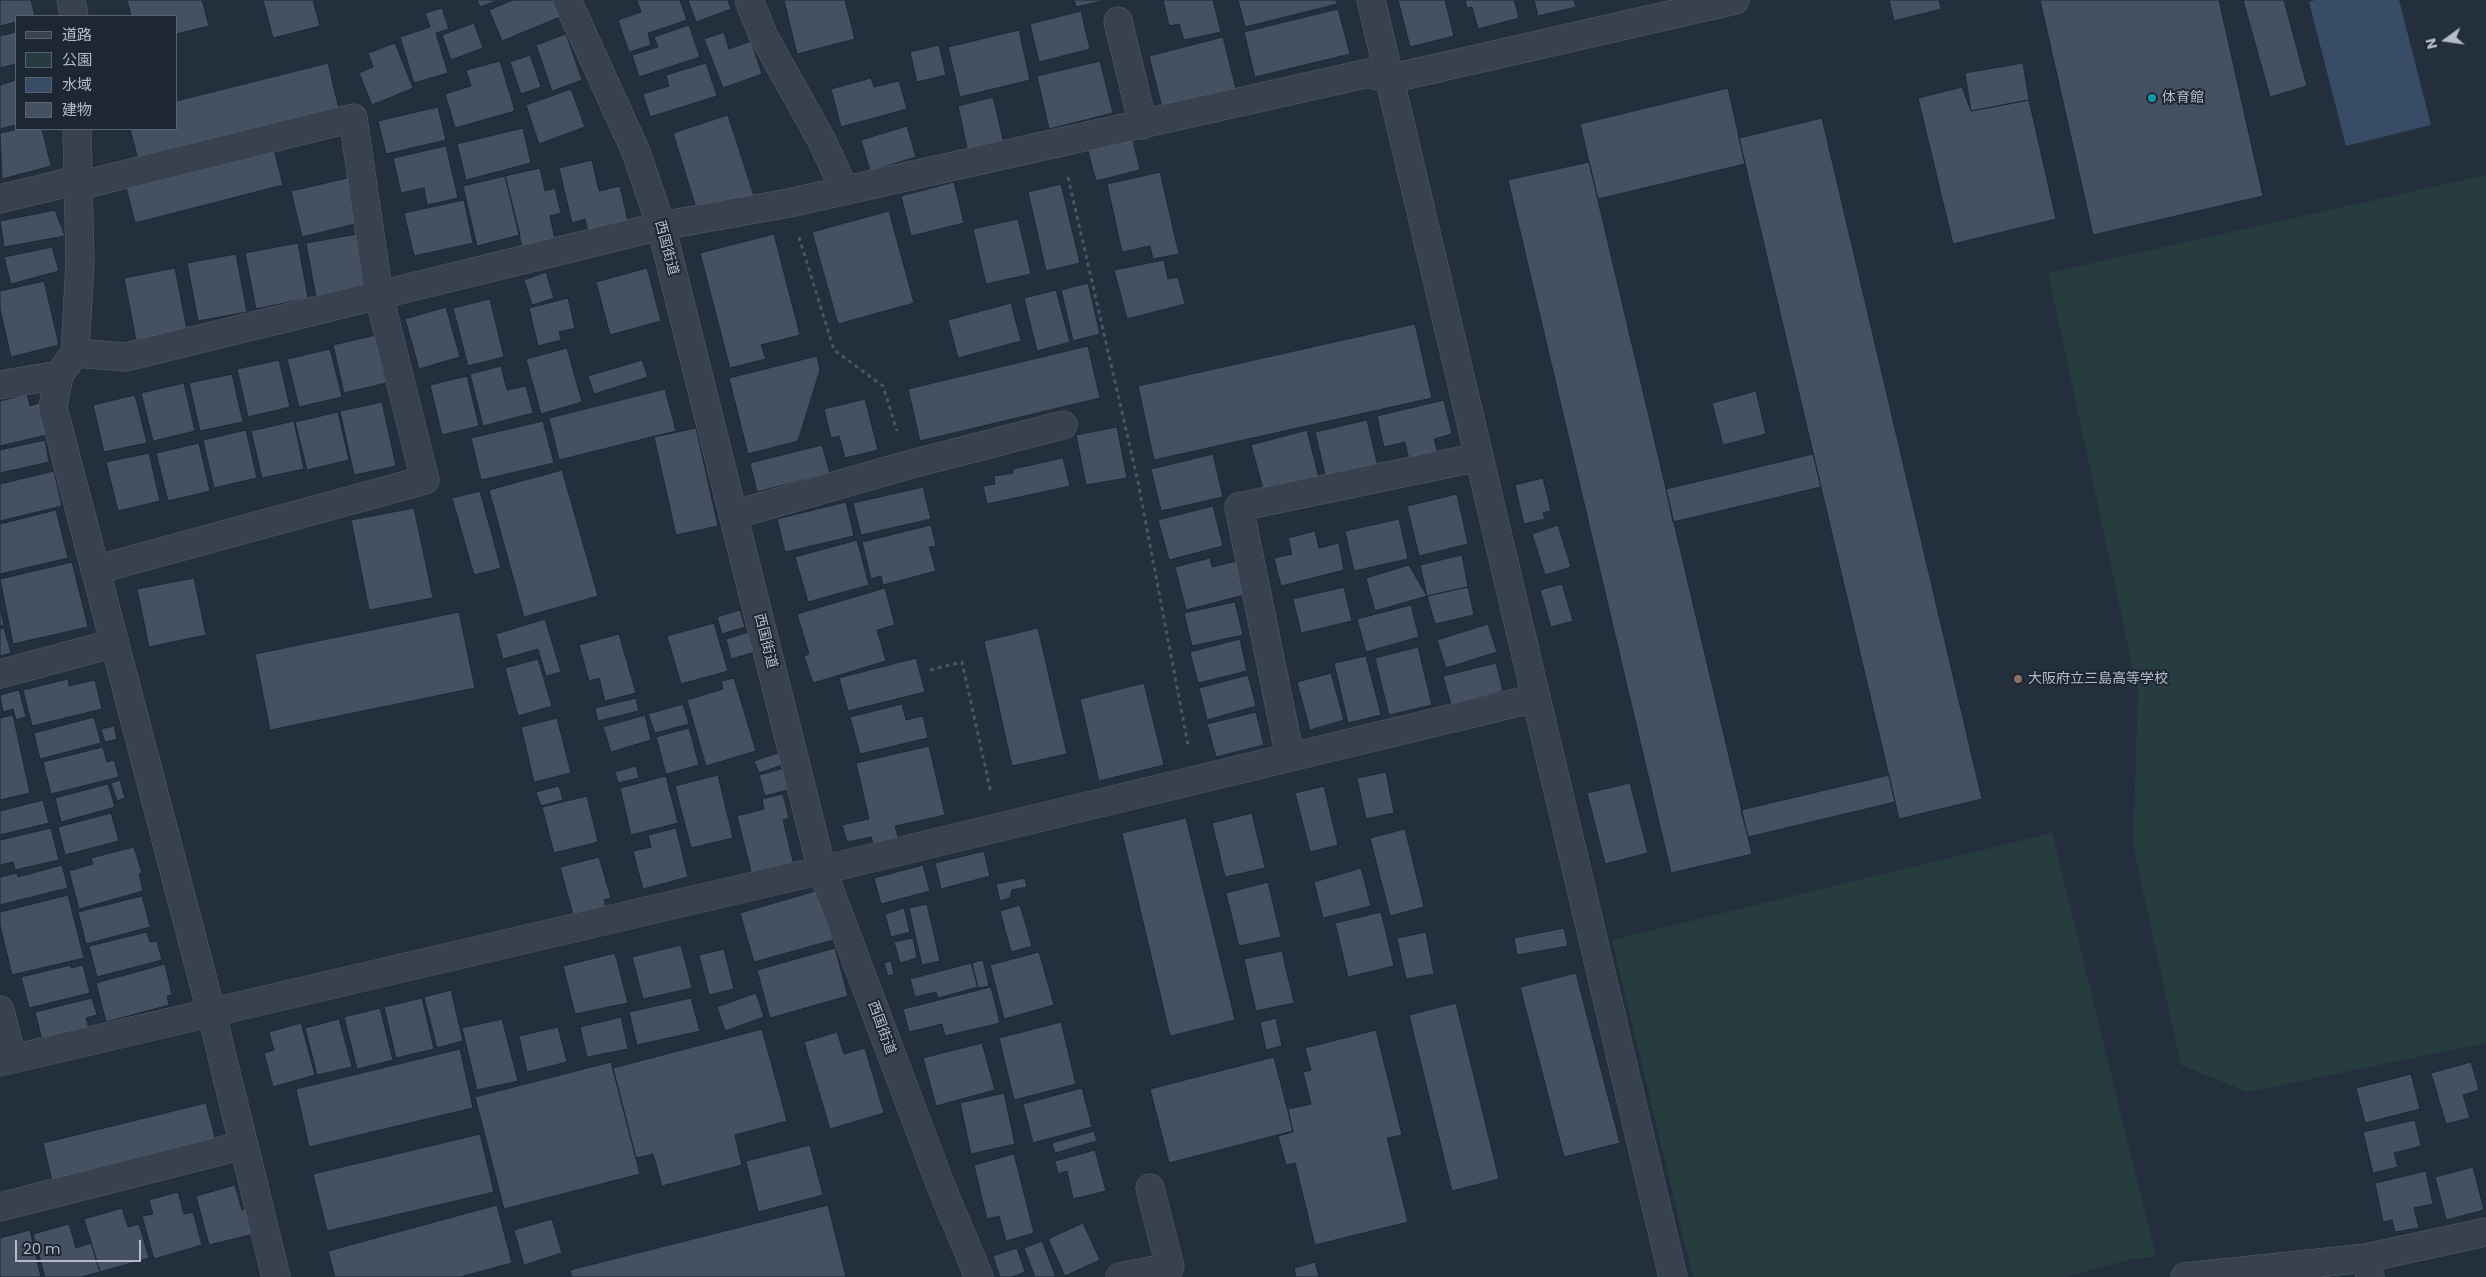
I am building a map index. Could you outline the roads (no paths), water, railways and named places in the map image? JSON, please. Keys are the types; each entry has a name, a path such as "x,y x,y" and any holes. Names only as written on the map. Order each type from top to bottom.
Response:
{"street":[{"path":"71,0 74,15"},
{"name":"西国街道","path":"567,0 636,152 661,226 822,870 941,1186 979,1277"},
{"path":"749,0 762,35 822,141 845,191"},
{"path":"1371,0 1673,1277"},
{"path":"75,353 126,357 661,226 845,191 1370,74 1389,79 1735,0"},
{"path":"1118,21 1143,125"},
{"path":"0,200 353,118 379,296 425,480 95,570"},
{"path":"77,130 80,263 75,353 59,375 52,408 212,1011 276,1277"},
{"path":"0,385 59,375"},
{"path":"733,515 904,466 1063,425"},
{"path":"1290,757 1240,506 1479,457"},
{"path":"0,674 115,643"},
{"path":"0,1010 6,1060 822,870 1536,698"},
{"path":"0,1207 244,1145"},
{"path":"1120,1277 1170,1267 1150,1188"},
{"path":"2185,1277 2368,1267 2486,1232"}],"water":[{"path":"2315,0 2399,0 2431,125 2346,146 2309,2"}],"place":[{"name":"体育館","path":"2152,98"},
{"name":"大阪府立三島高等学校","path":"2018,679"}]}
